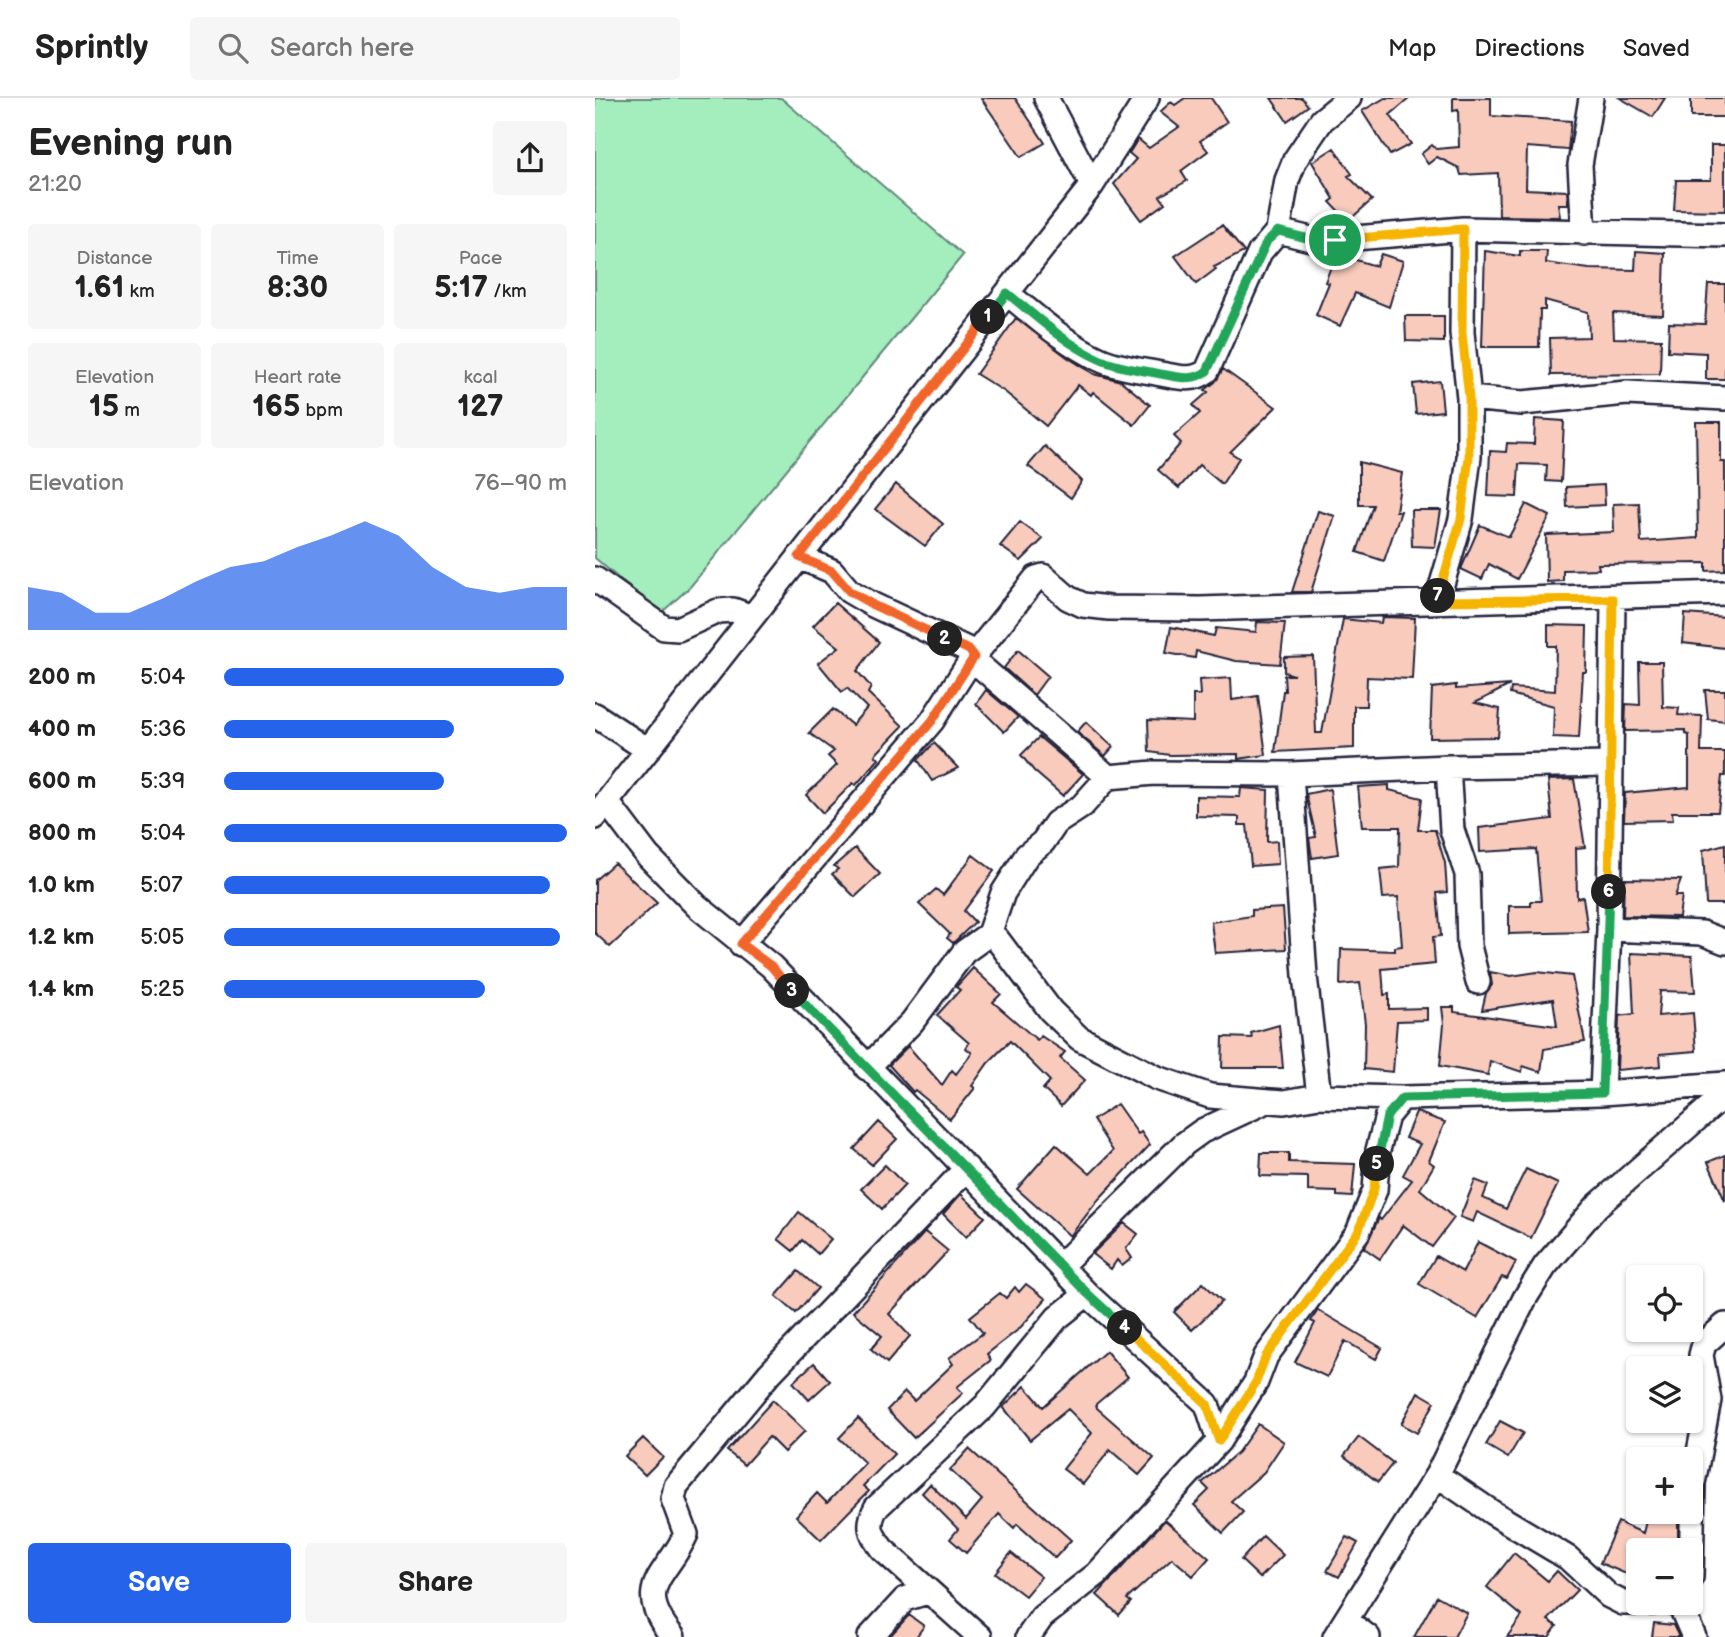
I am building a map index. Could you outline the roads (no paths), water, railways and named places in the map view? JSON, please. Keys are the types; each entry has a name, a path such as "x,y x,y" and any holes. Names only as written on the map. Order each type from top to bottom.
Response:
{"street":[{"path":"1046,98 1092,185"},
{"path":"1147,98 1092,185 601,810 697,906 771,966 1060,1266 1207,1404 1219,1441"},
{"path":"1007,293 1035,317 1098,359 1159,374 1199,378 1207,371 1260,252 1278,231 1287,180 1296,160 1322,121 1349,98"},
{"path":"1584,233 1580,165 1591,98"},
{"path":"1278,231 1327,241 1463,229 1725,235"},
{"path":"1437,601 1461,519 1469,457 1469,398 1462,333 1463,229"},
{"path":"1469,398 1522,403 1627,393 1725,398"},
{"path":"799,557 832,571 849,591 873,605 969,650 973,658 1108,778"},
{"path":"741,944 932,721 973,658 1037,578 1043,576 1068,598 1083,605 1109,608 1200,609 1437,601 1613,599 1725,593"},
{"path":"595,579 664,628 678,629 718,611 733,610 752,617"},
{"path":"1602,1093 1609,929 1613,599"},
{"path":"595,715 648,750"},
{"path":"867,1068 912,1022 964,952 989,934 1003,893 1027,855 1043,842 1056,823 1081,806 1108,778 1154,773 1291,774 1609,764"},
{"path":"1448,767 1452,830 1469,885 1469,946 1478,982"},
{"path":"1291,774 1305,976 1319,1096"},
{"path":"1609,929 1702,933 1725,942"},
{"path":"989,934 997,939 1051,1011 1079,1038 1170,1084 1210,1096 1263,1103 1319,1096 1402,1098 1602,1093 1725,1084"},
{"path":"1368,1637 1340,1628 1437,1475 1525,1298 1545,1266 1597,1206 1725,1094"},
{"path":"1028,1637 1042,1617 1097,1574 1219,1441 1256,1382 1266,1356 1358,1232 1374,1189 1378,1150 1387,1116 1402,1098"},
{"path":"1060,1266 1184,1144 1202,1131 1263,1103"},
{"path":"673,1637 664,1626 655,1601 653,1583 686,1534 673,1500 676,1486 769,1374 967,1168"},
{"path":"980,1637 881,1549 871,1534 869,1521 876,1508 985,1406 1057,1318 1087,1293"},
{"path":"1692,1538 1693,1483 1709,1400 1701,1356 1704,1344 1725,1325"},
{"path":"1437,1475 1493,1513 1568,1558 1609,1595 1626,1603"},
{"path":"870,1637 905,1599 927,1592"},
{"path":"1683,1615 1694,1637"}]}
